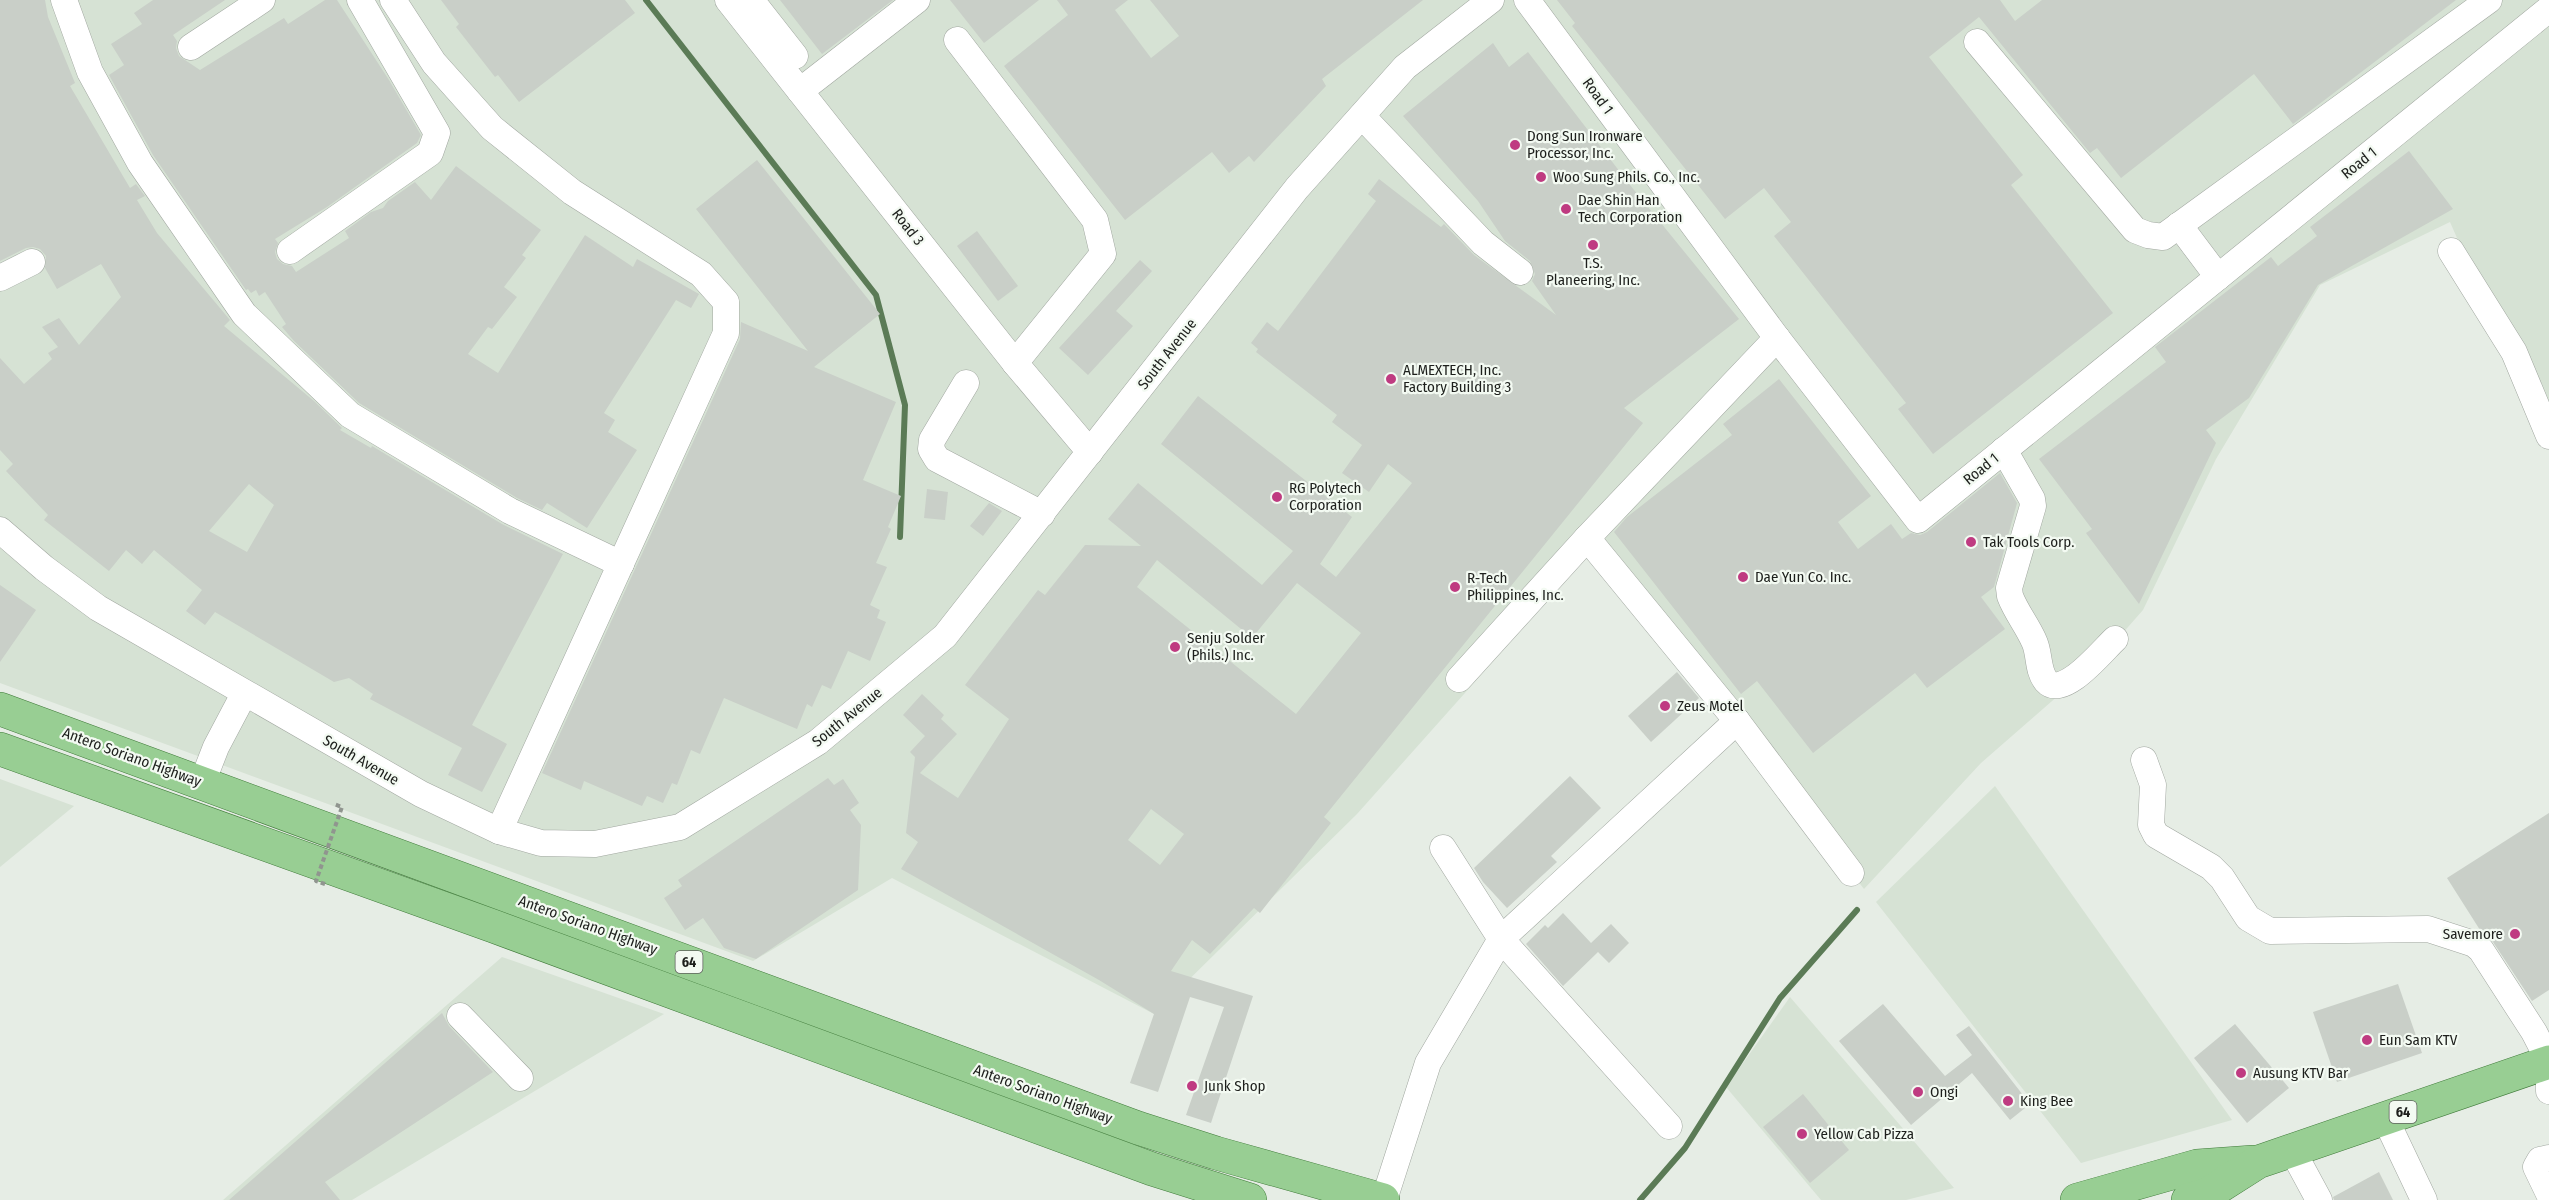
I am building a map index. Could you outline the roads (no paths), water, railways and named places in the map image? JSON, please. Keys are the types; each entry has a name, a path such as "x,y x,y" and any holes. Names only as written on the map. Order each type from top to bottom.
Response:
{"main road":[{"name":"Antero Soriano Highway","path":"0,709 1127,1124 1216,1153 1383,1200"},
{"name":"64","path":"0,749 482,922 1152,1169 1250,1200"},
{"name":"64","path":"2188,1200 2206,1195 2258,1162 2549,1062"},
{"name":"64","path":"2090,1198 2197,1166 2258,1162"}],"street":[{"path":"64,0 90,72 140,163 244,314 350,416 510,511 621,564"},
{"path":"191,47 262,0"},
{"path":"291,251 430,153 437,133 360,0"},
{"path":"393,0 434,63 492,128 572,192 701,274 726,302 726,333 499,831"},
{"name":"Road 3","path":"728,0 807,86 1015,363 1090,452"},
{"path":"751,0 807,86 917,0"},
{"name":"South Avenue","path":"0,530 44,568 98,608 421,794 499,831 541,843 595,844 680,828 818,742 945,636 1297,188 1406,67 1491,0"},
{"name":"Road 1","path":"1527,0 1777,338 1918,520 2549,9"},
{"path":"1977,42 2135,230 2163,237 2489,0"},
{"path":"957,40 1095,220 1103,254 1015,363"},
{"path":"1362,116 1483,243 1520,272"},
{"path":"2179,225 2218,277"},
{"path":"2451,251 2514,352 2549,436"},
{"path":"0,278 32,262"},
{"path":"1459,679 1587,538 1777,338"},
{"path":"966,383 932,440 931,449 937,459 1042,514"},
{"path":"2004,450 2032,499 2009,588 2013,604 2034,642 2041,673 2047,682 2054,686 2061,686 2078,675 2115,639"},
{"path":"1587,538 1737,721 1851,873"},
{"path":"202,783 216,747 244,693"},
{"path":"1383,1200 1428,1063 1501,939 1737,721"},
{"path":"2144,760 2153,785 2151,825 2156,835 2211,867 2222,878 2248,918 2270,931 2428,929 2474,944 2481,950 2528,1023 2549,1062"},
{"path":"1443,848 1501,939 1669,1126"},
{"path":"460,1016 520,1078"},
{"path":"2549,1068 2549,1091"},
{"path":"2385,1119 2424,1200"},
{"path":"2292,1150 2319,1200"},
{"path":"2549,1158 2540,1160 2536,1167 2549,1194"}],"waterway":[{"path":"646,0 876,295 905,405 900,537"},
{"path":"1640,1200 1685,1148 1780,998 1857,910"}],"place":[{"name":"Dong Sun Ironware Processor, Inc.","path":"1515,145"},
{"name":"Woo Sung Phils. Co., Inc.","path":"1541,177"},
{"name":"Dae Shin Han Tech Corporation","path":"1566,209"},
{"name":"T.S. Planeering, Inc.","path":"1593,245"},
{"name":"ALMEXTECH, Inc. Factory Building 3","path":"1391,379"},
{"name":"RG Polytech Corporation","path":"1277,497"},
{"name":"Tak Tools Corp.","path":"1971,542"},
{"name":"Dae Yun Co. Inc.","path":"1743,577"},
{"name":"R-Tech Philippines, Inc.","path":"1455,587"},
{"name":"Senju Solder (Phils.) Inc.","path":"1175,647"},
{"name":"Zeus Motel","path":"1665,706"},
{"name":"Savemore","path":"2515,934"},
{"name":"Eun Sam KTV","path":"2367,1040"},
{"name":"Ausung KTV Bar","path":"2241,1073"},
{"name":"Junk Shop","path":"1192,1086"},
{"name":"Ongi","path":"1918,1092"},
{"name":"King Bee","path":"2008,1101"},
{"name":"Yellow Cab Pizza","path":"1802,1134"}]}
